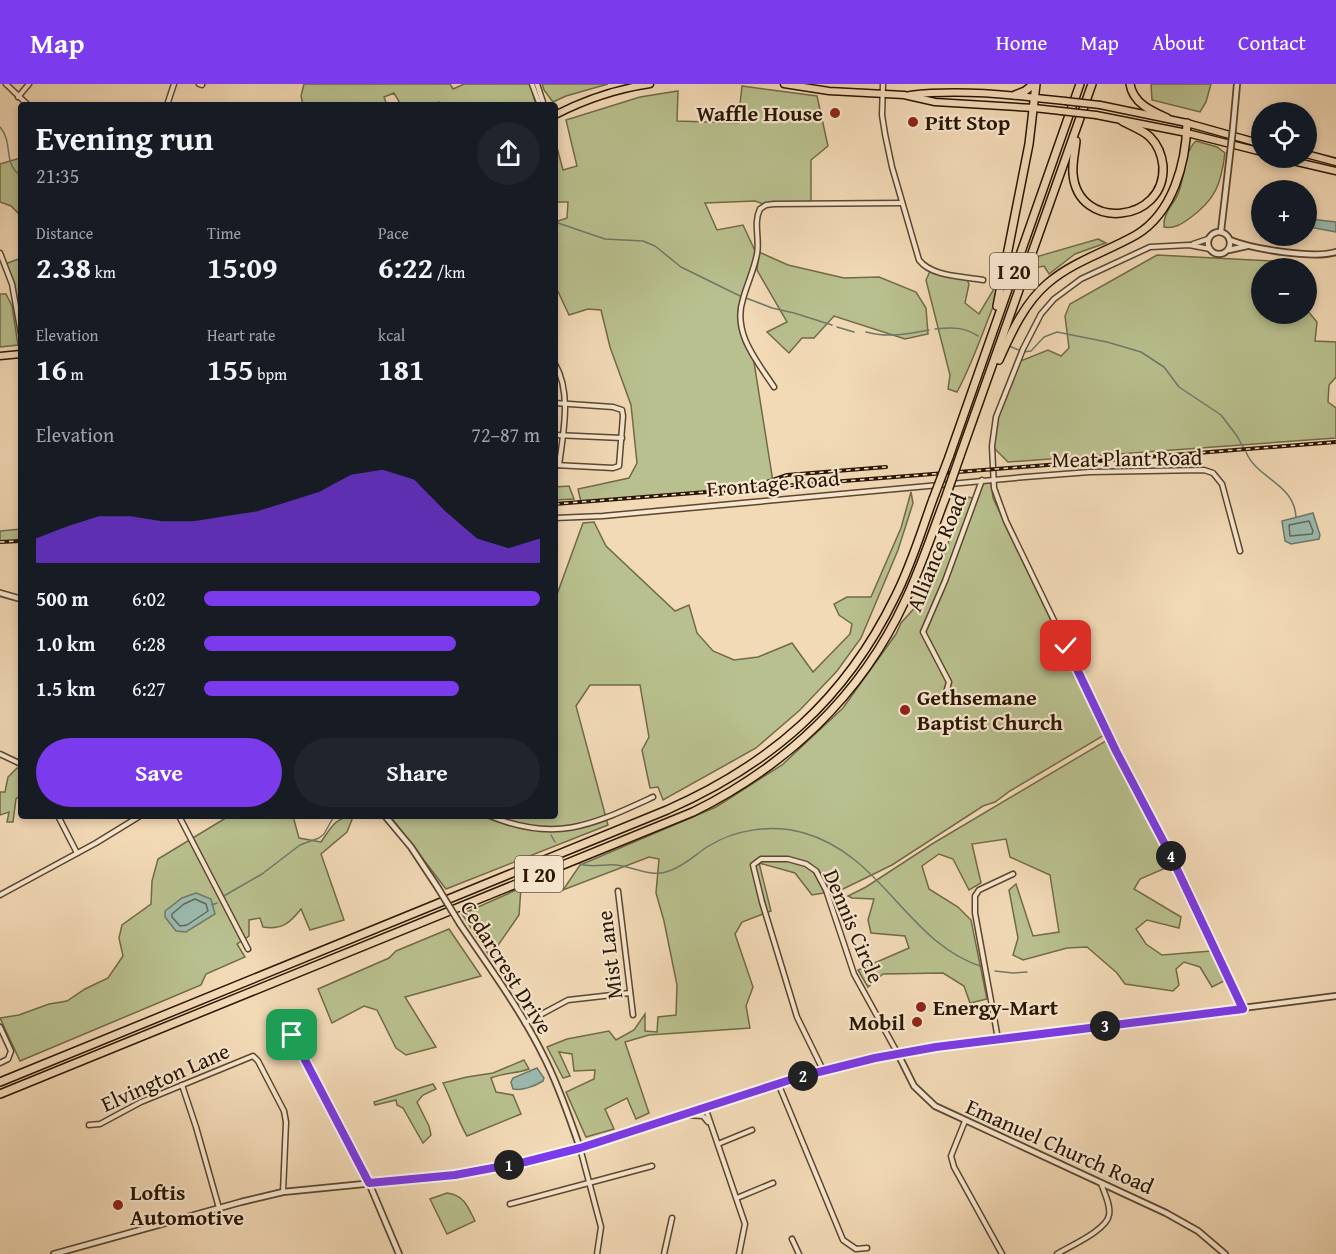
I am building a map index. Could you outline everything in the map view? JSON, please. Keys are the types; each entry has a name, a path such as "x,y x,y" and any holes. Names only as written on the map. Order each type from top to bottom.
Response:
{"highway":[{"path":"1015,95 1035,84"},
{"path":"992,331 1027,155 1036,98 1035,84"},
{"name":"I 20","path":"0,1082 668,810 729,780 764,757 796,730 826,701 852,669 877,632 896,596 949,458 1080,84"},
{"name":"I 20","path":"0,1094 693,812 746,783 807,737 858,680 880,648 905,602 978,409 1092,84"},
{"path":"1130,84 1137,100 1150,111 1167,118"},
{"path":"1078,125 1073,168 1077,189 1090,205 1098,210 1108,214 1123,213 1140,208 1153,196 1160,184 1163,169 1155,142 1145,133 1122,120"},
{"path":"978,409 1017,323 1043,288 1070,267 1140,232 1165,206 1176,184 1187,123"}],"main road":[{"path":"558,114 587,99 636,85 650,84"},
{"path":"784,84 829,91 883,94 904,95 931,92 1015,95 1100,105 1167,118 1251,141"},
{"path":"904,95 935,102 1034,108 1096,115 1187,133 1251,149"},
{"path":"1317,157 1336,162"},
{"path":"1317,167 1336,171"},
{"path":"0,356 18,354"}],"street":[{"path":"6,84 24,102"},
{"path":"18,97 29,84"},
{"path":"168,102 174,84"},
{"path":"532,84 539,102"},
{"path":"537,84 543,102"},
{"path":"883,84 883,125 913,243 921,263 942,273 983,280"},
{"path":"1221,231 1238,84"},
{"path":"774,387 749,350 743,336 741,321 743,298 757,255 757,224 760,209 774,204 902,203"},
{"path":"1189,245 1208,239 1213,233 1221,231 1228,235 1230,240 1227,251"},
{"path":"1208,239 1210,249"},
{"path":"1230,240 1246,246 1316,254 1336,252"},
{"path":"1243,1009 1168,850 1116,751 1004,516 995,493 992,446 997,412 1029,336 1047,306 1073,284 1150,247 1189,245 1210,249 1219,254 1246,246"},
{"path":"0,253 12,284 18,317"},
{"path":"558,371 562,381 564,404 558,459"},
{"path":"558,403 613,407 622,410 619,466 613,468 558,465"},
{"path":"558,435 622,438"},
{"name":"Meat Plant Road","path":"993,479 1090,472 1209,471 1217,476 1222,484 1240,551"},
{"name":"Frontage Road","path":"558,518 611,515 993,479"},
{"name":"Alliance Road","path":"944,700 949,682 923,632 945,581 982,480"},
{"path":"0,593 18,598"},
{"path":"0,754 18,763"},
{"path":"498,819 523,828 566,830 653,797"},
{"path":"60,819 77,853"},
{"path":"0,895 135,819"},
{"path":"180,819 248,949"},
{"name":"Cedarcrest Drive","path":"388,819 411,847 525,1023 553,1077 580,1148"},
{"name":"Dennis Circle","path":"823,1070 797,1017 762,902 753,865 761,859 795,860 816,871 826,890 854,974 898,1054"},
{"path":"998,1039 977,927 975,901 979,890 1012,874"},
{"name":"Mist Lane","path":"618,891 633,1015"},
{"path":"525,1023 568,1000 630,993"},
{"path":"54,1254 283,1192 477,1172 580,1148 778,1083 823,1070 898,1054 1336,996"},
{"path":"283,1013 305,1061 369,1183 399,1254"},
{"path":"0,1027 11,1054 8,1059 0,1063"},
{"name":"Emanuel Church Road","path":"898,1054 914,1086 935,1106 1182,1221 1225,1254"},
{"name":"Elvington Lane","path":"89,1125 100,1124 141,1102 249,1057 256,1058 276,1094 286,1122 283,1192"},
{"path":"778,1083 843,1240 856,1249 867,1248"},
{"path":"182,1085 219,1208"},
{"path":"705,1107 745,1224 739,1254"},
{"path":"677,1116 703,1116 712,1127"},
{"path":"965,1121 951,1156 954,1167 1002,1254"},
{"path":"718,1144 752,1130"},
{"path":"580,1148 601,1227 597,1254"},
{"path":"510,1204 652,1166"},
{"path":"1057,1254 1105,1225 1110,1212 1101,1182"},
{"path":"737,1198 773,1183"},
{"path":"663,1254 672,1218"},
{"path":"792,1239 799,1254"}],"green space":[{"path":"304,84 450,84 453,89 464,84 530,84 535,102 399,102 394,93 384,97 386,102 302,102 301,96"},
{"path":"542,84 608,84 553,102"},
{"path":"1151,84 1211,84 1206,102 1200,112 1152,100"},
{"path":"742,86 817,96 828,146 811,160 811,204 766,205 755,201 705,203 717,230 743,225 757,255 743,298 741,328 753,356 774,488 581,502 578,489 629,478 637,463 631,405 610,347 601,310 588,309 569,315 558,291 558,221 567,218 568,202 558,202 558,151 563,170 577,166 566,120 640,97 678,91 677,121 738,123"},
{"path":"1196,141 1217,147 1225,153 1222,174 1216,190 1199,211 1178,226 1164,227 1166,215 1179,191 1188,153"},
{"path":"18,159 18,213 11,206 0,202 0,164"},
{"path":"1098,239 1106,243 1075,254 1049,274 1044,266 1034,268 1039,256"},
{"path":"759,252 788,265 844,278 879,277 916,292 926,308 928,334 905,339 834,316 814,338 802,338 789,353 767,332 787,322 757,270"},
{"path":"1157,255 1251,260 1251,324 1317,324 1315,341 1336,342 1336,377 1329,385 1328,402 1336,408 1336,438 1008,462 992,446 996,417 1018,362 1048,350 1061,356 1069,348 1065,316 1070,304"},
{"path":"18,259 18,314 5,264"},
{"path":"931,269 966,277 969,284 965,303 979,314 995,287 1000,290 957,392 948,389 950,375 926,280"},
{"path":"0,294 6,294 12,306 18,345 0,347"},
{"path":"991,481 993,498 1106,734 995,802 983,806 892,865 841,890 812,895 795,873 759,863 771,911 742,922 735,934 753,987 746,1006 750,1028 649,1035 625,1042 649,1113 636,1119 627,1098 605,1109 614,1129 586,1137 566,1092 594,1079 595,1070 574,1071 572,1054 559,1052 570,1076 563,1078 547,1047 567,1039 609,1031 616,1040 634,1030 645,1014 645,1031 657,1032 658,1017 676,1015 677,985 656,893 659,859 649,857 563,890 580,865 716,807 782,765 843,708 896,634 901,623 928,593 963,506 969,497 976,499 983,482"},
{"path":"569,486 574,499 558,500 558,487"},
{"path":"911,492 913,503 898,550 861,638 837,671 800,710 756,748 663,800 658,787 650,788 642,750 649,737 640,685 590,685 576,706 608,825 446,889 392,819 558,819 558,592 583,523 594,522 606,546 675,611 689,605 697,633 713,651 734,660 758,657 792,643 813,672 850,634 852,624 839,615 834,604 847,597 871,597 901,528"},
{"path":"18,529 18,541 0,542 0,531"},
{"path":"1109,739 1170,866 1140,879 1134,889 1181,917 1179,928 1147,920 1136,929 1146,944 1162,955 1211,951 1224,981 1212,987 1200,967 1184,962 1176,969 1179,985 1173,991 1125,984 1117,973 1087,947 1067,948 1023,960 1013,955 1018,938 1009,890 1016,884 1033,936 1059,932 1050,875 1010,857 1006,839 972,844 981,883 969,890 953,859 939,854 922,866 929,889 958,907 971,920 987,999 970,1003 964,986 943,973 883,974 868,987 858,970 909,948 905,936 871,933 868,920 874,899 848,896"},
{"path":"18,769 18,797 13,822 7,822 9,812 0,815 0,792 5,792 8,777"},
{"path":"224,819 294,819 299,838 321,842 338,821 352,819 347,832 321,854 344,920 310,930 301,909 289,922 280,926 263,927 260,918 249,920 249,936 237,944 245,957 206,974 201,985 20,1061 0,1018 67,1001 108,978 123,956 119,938 122,925 151,904 152,881 158,859"},
{"path":"521,888 519,915 490,957 462,914"},
{"path":"449,929 481,976 405,997 436,1047 406,1055 396,1048 377,1010 364,1006 332,1023 318,989 389,958 396,951"},
{"path":"524,1060 529,1069 491,1078 496,1092 513,1095 521,1114 467,1136 443,1083 493,1073"},
{"path":"433,1084 436,1089 423,1095 417,1102 431,1135 423,1143 403,1108 397,1105 396,1100 375,1105 374,1102"},
{"path":"447,1193 461,1199 475,1221 447,1234 430,1199"}],"water":[{"path":"1317,220 1336,222 1336,232 1317,228"},
{"path":"1313,513 1320,535 1319,539 1291,544 1285,541 1282,521"},
{"path":"196,893 211,899 215,914 186,932 176,931 165,917 165,911 182,898"},
{"path":"537,1068 544,1078 543,1081 528,1088 513,1089 511,1082 513,1078"}],"waterway":[{"path":"0,127 7,140 12,165 18,174"},
{"path":"558,223 605,239 643,241 655,246 681,267 740,296"},
{"path":"746,298 832,325"},
{"path":"837,327 854,332"},
{"path":"935,329 958,328 978,336"},
{"path":"866,332 890,335 929,330"},
{"path":"1023,352 1031,351 1044,337 1057,332 1107,342 1141,352 1164,367 1179,387 1221,415 1243,447"},
{"path":"1009,346 1019,350"},
{"path":"1246,452 1258,469 1289,496 1296,517"},
{"path":"222,897 262,874 300,845 319,838 332,819"},
{"path":"580,864 616,865 650,873 663,873 680,866 718,841 742,832 779,829 804,833 831,844 855,860 934,939 957,956 983,967"},
{"path":"551,835 555,842"},
{"path":"212,905 217,903"},
{"path":"995,971 1027,972"}],"railway":[{"path":"558,504 1336,442"},
{"path":"758,485 787,475 886,467"},
{"path":"0,542 18,541"}],"place":[{"name":"Waffle House","path":"835,113"},
{"name":"Pitt Stop","path":"913,122"},
{"name":"Gethsemane Baptist Church","path":"905,710"},
{"name":"Energy-Mart","path":"921,1007"},
{"name":"Mobil","path":"917,1022"},
{"name":"Loftis Automotive","path":"118,1205"}],"route":[{"path":"292,1035 369,1183 455,1175 525,1162 580,1148 799,1077 875,1058 936,1047 1243,1009 1168,850 1116,751 1066,646"}]}
